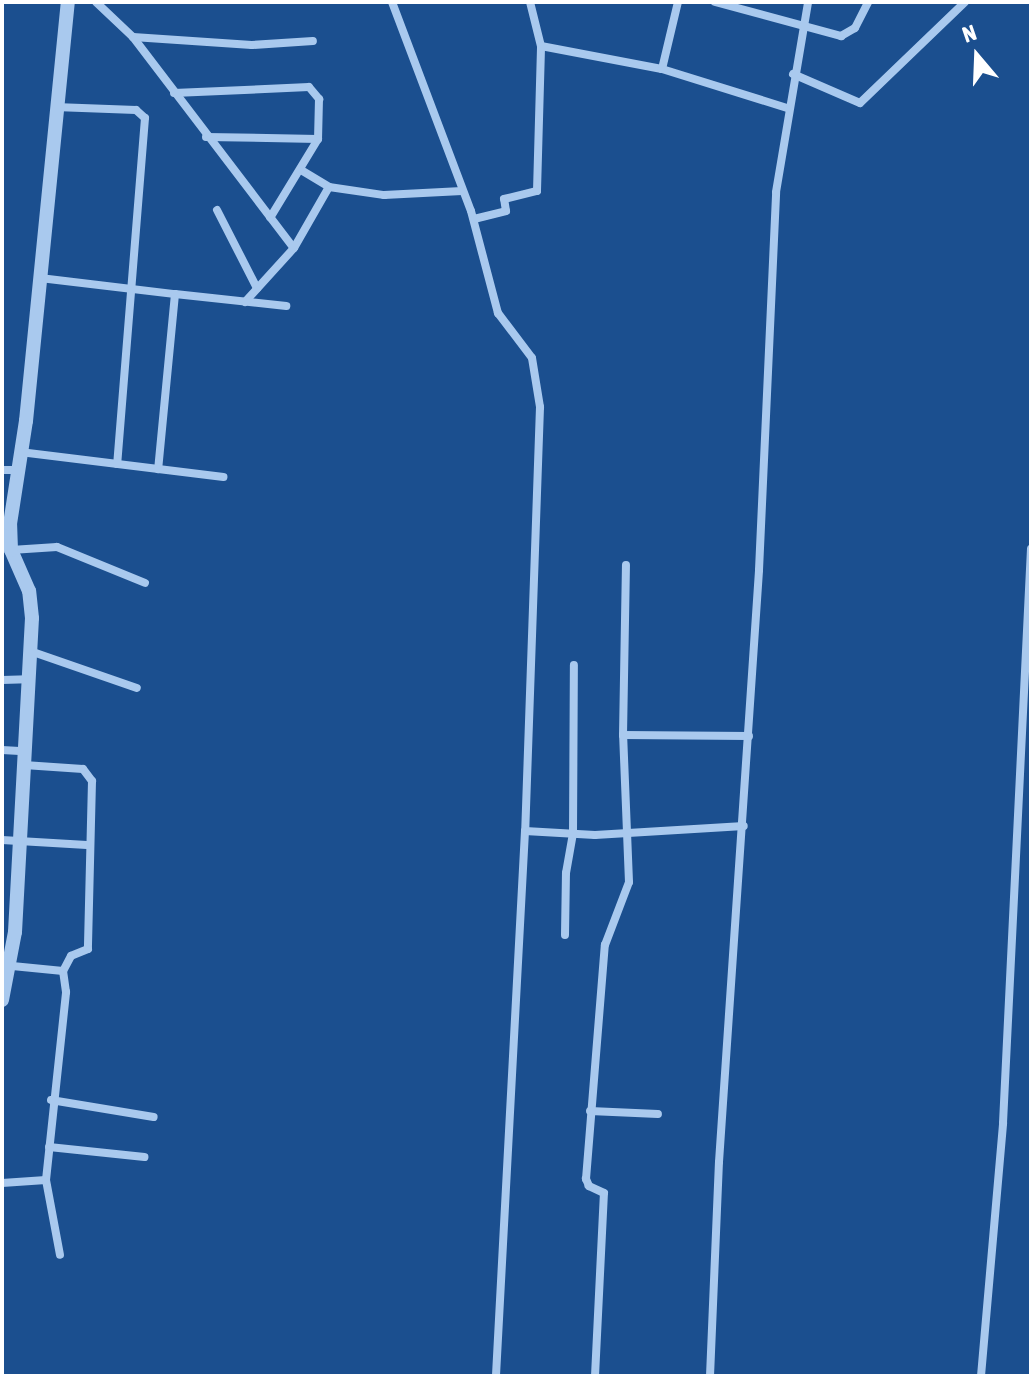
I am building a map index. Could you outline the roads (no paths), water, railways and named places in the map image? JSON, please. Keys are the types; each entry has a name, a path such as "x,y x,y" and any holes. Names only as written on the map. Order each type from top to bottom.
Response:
{"street":[{"path":"2,1000 12,966 32,603 11,550 9,470 20,452 68,2"},
{"path":"96,2 133,37 206,137 294,248"},
{"path":"392,2 474,219 498,313 532,358 540,407 525,831 496,1376"},
{"path":"474,219 506,211 504,199 537,191 541,46 530,2"},
{"path":"662,69 678,2"},
{"path":"714,2 846,35 868,2"},
{"path":"710,1376 719,1162 744,826 776,192 801,23 808,2"},
{"path":"793,74 860,103 965,2"},
{"path":"133,37 252,45 313,41"},
{"path":"541,46 662,69 787,108"},
{"path":"174,93 314,89 318,139 270,218"},
{"path":"55,107 136,110 145,118 117,464"},
{"path":"206,137 318,139"},
{"path":"301,170 329,187 384,195 462,191"},
{"path":"245,302 294,248 329,187"},
{"path":"217,210 257,288"},
{"path":"40,278 286,306"},
{"path":"158,469 175,294"},
{"path":"20,452 223,477"},
{"path":"11,550 57,547 145,583"},
{"path":"981,1376 1003,1123 1031,549"},
{"path":"595,1376 604,1193 587,1183 590,1111 605,945 629,882 623,735 626,565"},
{"path":"29,651 137,688"},
{"path":"565,935 566,873 573,834 574,665"},
{"path":"2,680 27,679"},
{"path":"623,735 749,736"},
{"path":"2,750 89,772 88,949 69,957 63,971 65,1005 51,1100 46,1180 60,1255"},
{"path":"525,831 629,833 744,826"},
{"path":"2,840 87,845"},
{"path":"12,966 63,971"},
{"path":"51,1100 154,1117"},
{"path":"590,1111 658,1114"},
{"path":"49,1147 144,1157"},
{"path":"2,1183 46,1180"}]}
